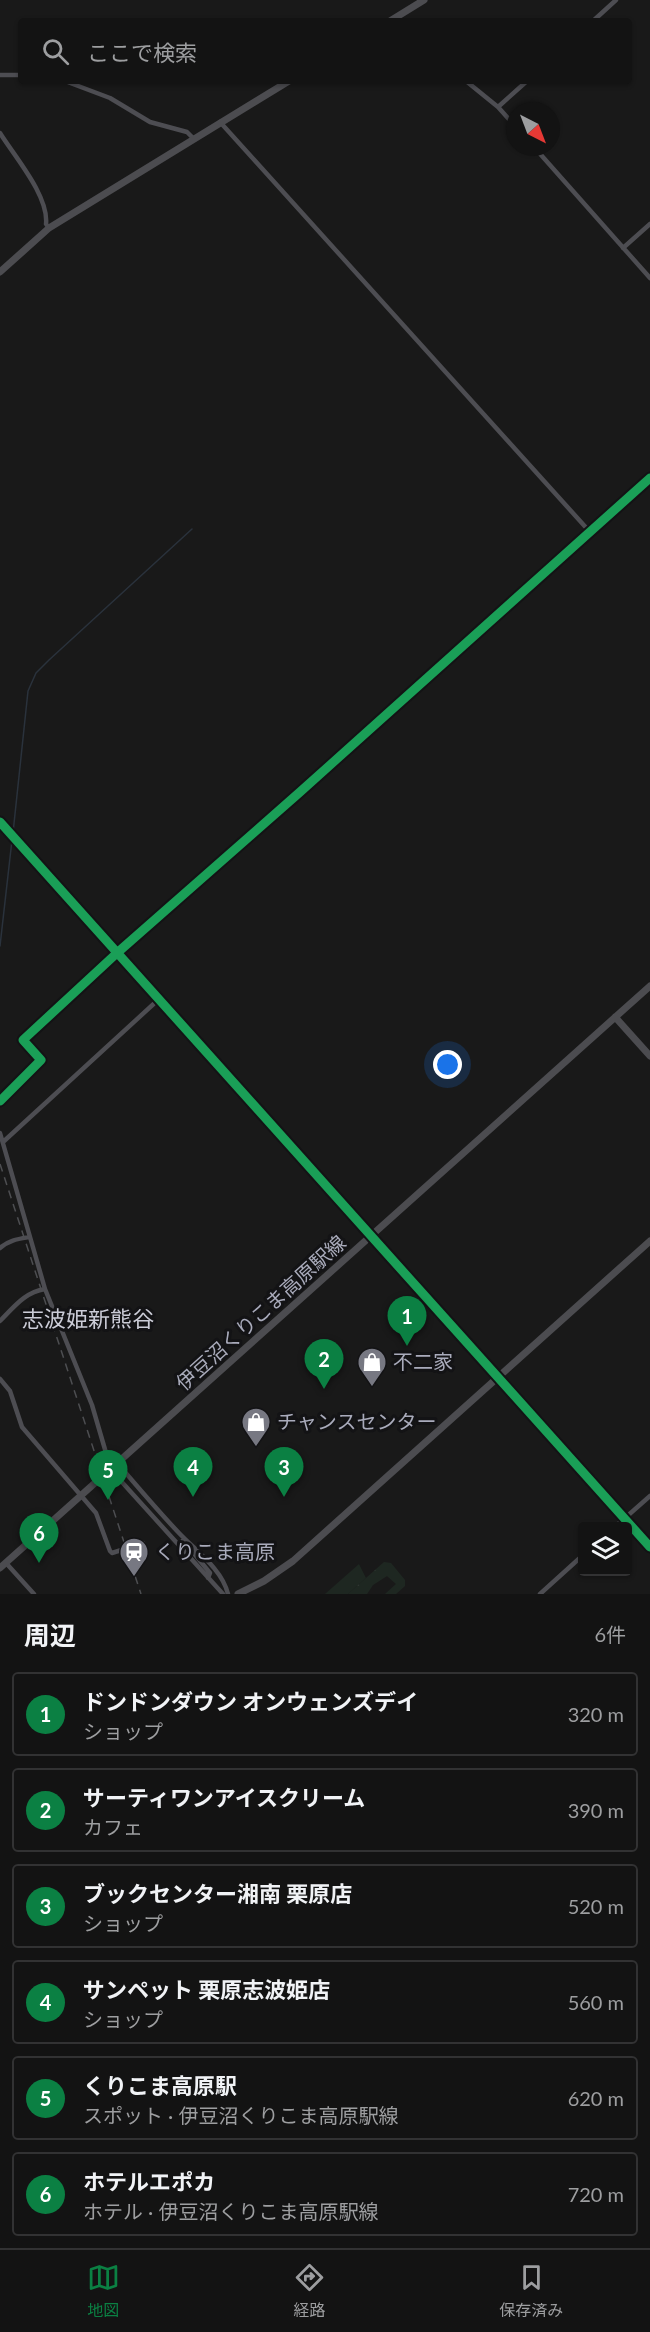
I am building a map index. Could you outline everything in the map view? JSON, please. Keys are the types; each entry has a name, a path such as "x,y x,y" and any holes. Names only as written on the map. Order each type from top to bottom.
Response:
{"street":[{"path":"395,18 424,0"},
{"path":"596,18 616,0"},
{"path":"0,82 1,75 18,75"},
{"path":"73,84 110,98 150,122 187,132 194,140"},
{"path":"0,272 50,228 284,84"},
{"path":"470,84 506,116"},
{"path":"498,107 524,84"},
{"path":"220,122 590,532"},
{"path":"0,133 39,194 45,206 46,224 50,228"},
{"path":"542,156 650,278"},
{"path":"623,248 650,224"},
{"path":"0,1101 41,1060 23,1040 117,952 300,792 650,478"},
{"path":"0,822 650,1547"},
{"name":"伊豆沼くりこま高原駅線","path":"0,1568 650,986"},
{"path":"3,1142 159,999"},
{"path":"615,1017 650,1056"},
{"path":"0,1133 45,1289 92,1406 111,1470 223,1594"},
{"path":"0,1248 7,1242 30,1237"},
{"path":"238,1594 264,1581 293,1561 650,1241"},
{"path":"0,1321 22,1298 45,1289"},
{"path":"0,1379 10,1391 22,1427 96,1513 112,1553 143,1543"},
{"path":"117,1464 178,1533 217,1572 226,1585 228,1594"},
{"path":"621,1522 650,1496"},
{"path":"149,1512 150,1501"},
{"path":"178,1533 186,1546 210,1573 208,1578"},
{"path":"540,1594 578,1560"},
{"path":"6,1563 34,1594"}],"green space":[{"path":"384,1562 391,1563 405,1580 405,1586 396,1594 385,1594 396,1584 387,1576 373,1585 367,1594 348,1594"},
{"path":"359,1564 366,1578 348,1594 325,1594"}],"waterway":[{"path":"13,833 28,691 36,673 192,529"},
{"path":"0,946 12,840"}],"railway":[{"path":"0,1164 141,1594"}],"cycle path":[{"path":"0,1101 41,1060 23,1040 117,953 650,478"},
{"path":"0,822 650,1547"}],"place":[{"name":"ドンドンダウン オンウェンズデイ","path":"407,1346"},
{"name":"不二家","path":"372,1388"},
{"name":"サーティワンアイスクリーム","path":"324,1389"},
{"name":"チャンスセンター","path":"256,1448"},
{"name":"サンペット 栗原志波姫店","path":"193,1497"},
{"name":"ブックセンター湘南 栗原店","path":"284,1497"},
{"name":"くりこま高原駅","path":"108,1500"},
{"name":"ホテルエポカ","path":"39,1563"},
{"name":"くりこま高原","path":"134,1578"}],"district":[{"name":"志波姫新熊谷","path":"88,1319"}]}
